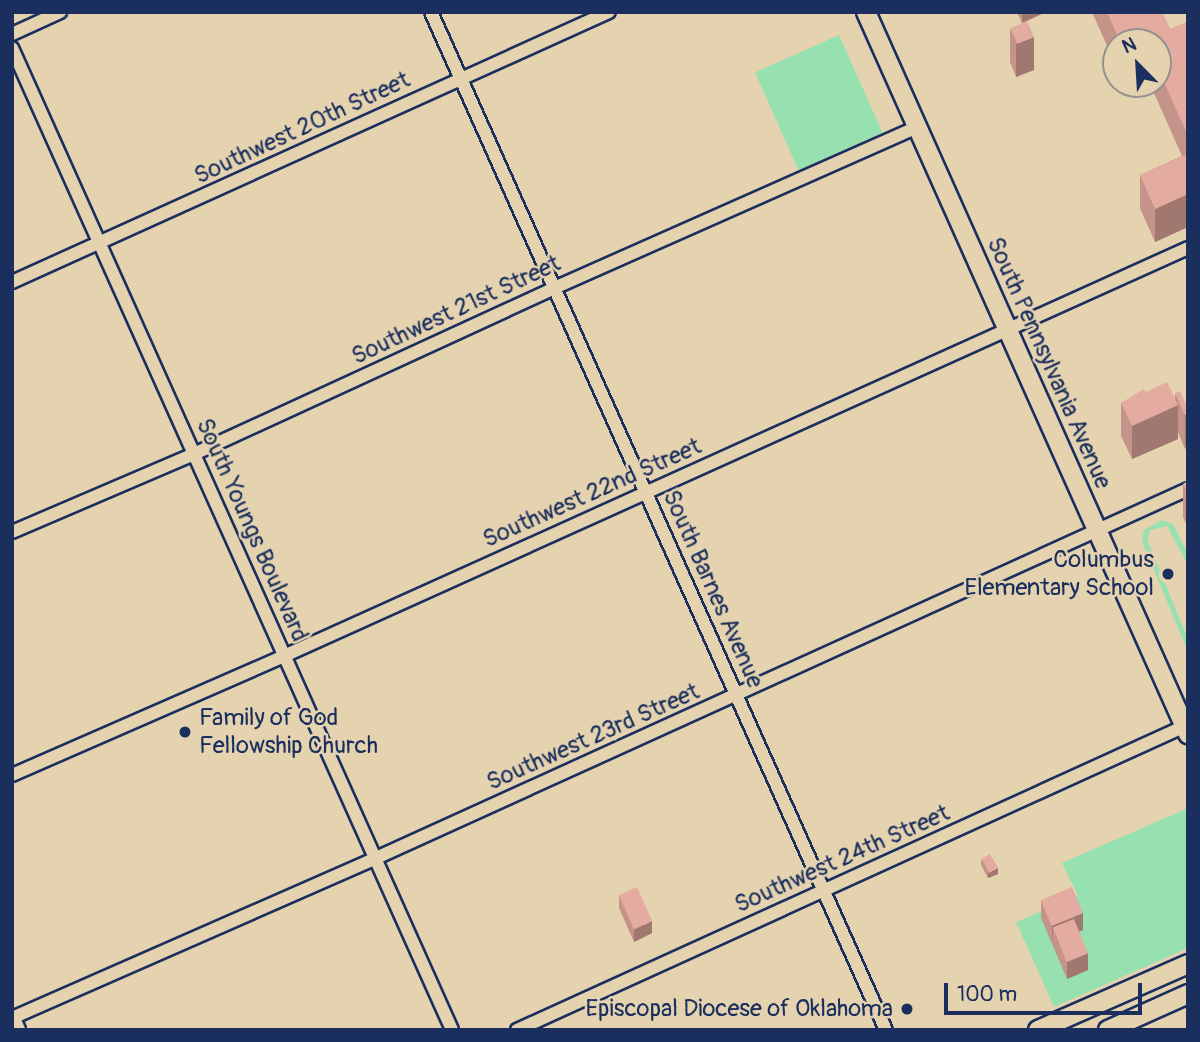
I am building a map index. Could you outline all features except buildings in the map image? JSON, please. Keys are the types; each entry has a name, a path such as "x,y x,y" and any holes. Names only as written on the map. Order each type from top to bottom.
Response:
{"main road":[{"name":"South Pennsylvania Avenue","path":"866,12 1186,730"},
{"path":"1038,1030 1188,964"},
{"path":"1108,1030 1188,994"},
{"path":"12,1020 16,1030"}],"street":[{"path":"12,34 60,12"},
{"name":"South Barnes Avenue","path":"431,12 647,490 886,1030"},
{"name":"Southwest 20th Street","path":"12,282 609,12"},
{"name":"South Youngs Boulevard","path":"12,48 196,453 452,1030"},
{"name":"Southwest 21st Street","path":"12,532 196,453 554,288 917,127"},
{"name":"Southwest 22nd Street","path":"12,775 284,656 1188,248"},
{"name":"Southwest 23rd Street","path":"12,1020 376,858 1188,489"},
{"name":"Southwest 24th Street","path":"517,1030 1186,730"}],"green space":[{"path":"839,35 883,133 798,170 755,72"},
{"path":"1162,520 1173,524 1188,554 1188,565 1167,526 1150,530 1147,539 1188,639 1188,652 1142,541 1144,530"},
{"path":"1188,808 1188,948 1054,1007 1016,922 1078,896 1062,863"}],"place":[{"name":"Columbus Elementary School","path":"1168,574"},
{"name":"Family of God Fellowship Church","path":"185,732"},
{"name":"Episcopal Diocese of Oklahoma","path":"907,1009"}]}
